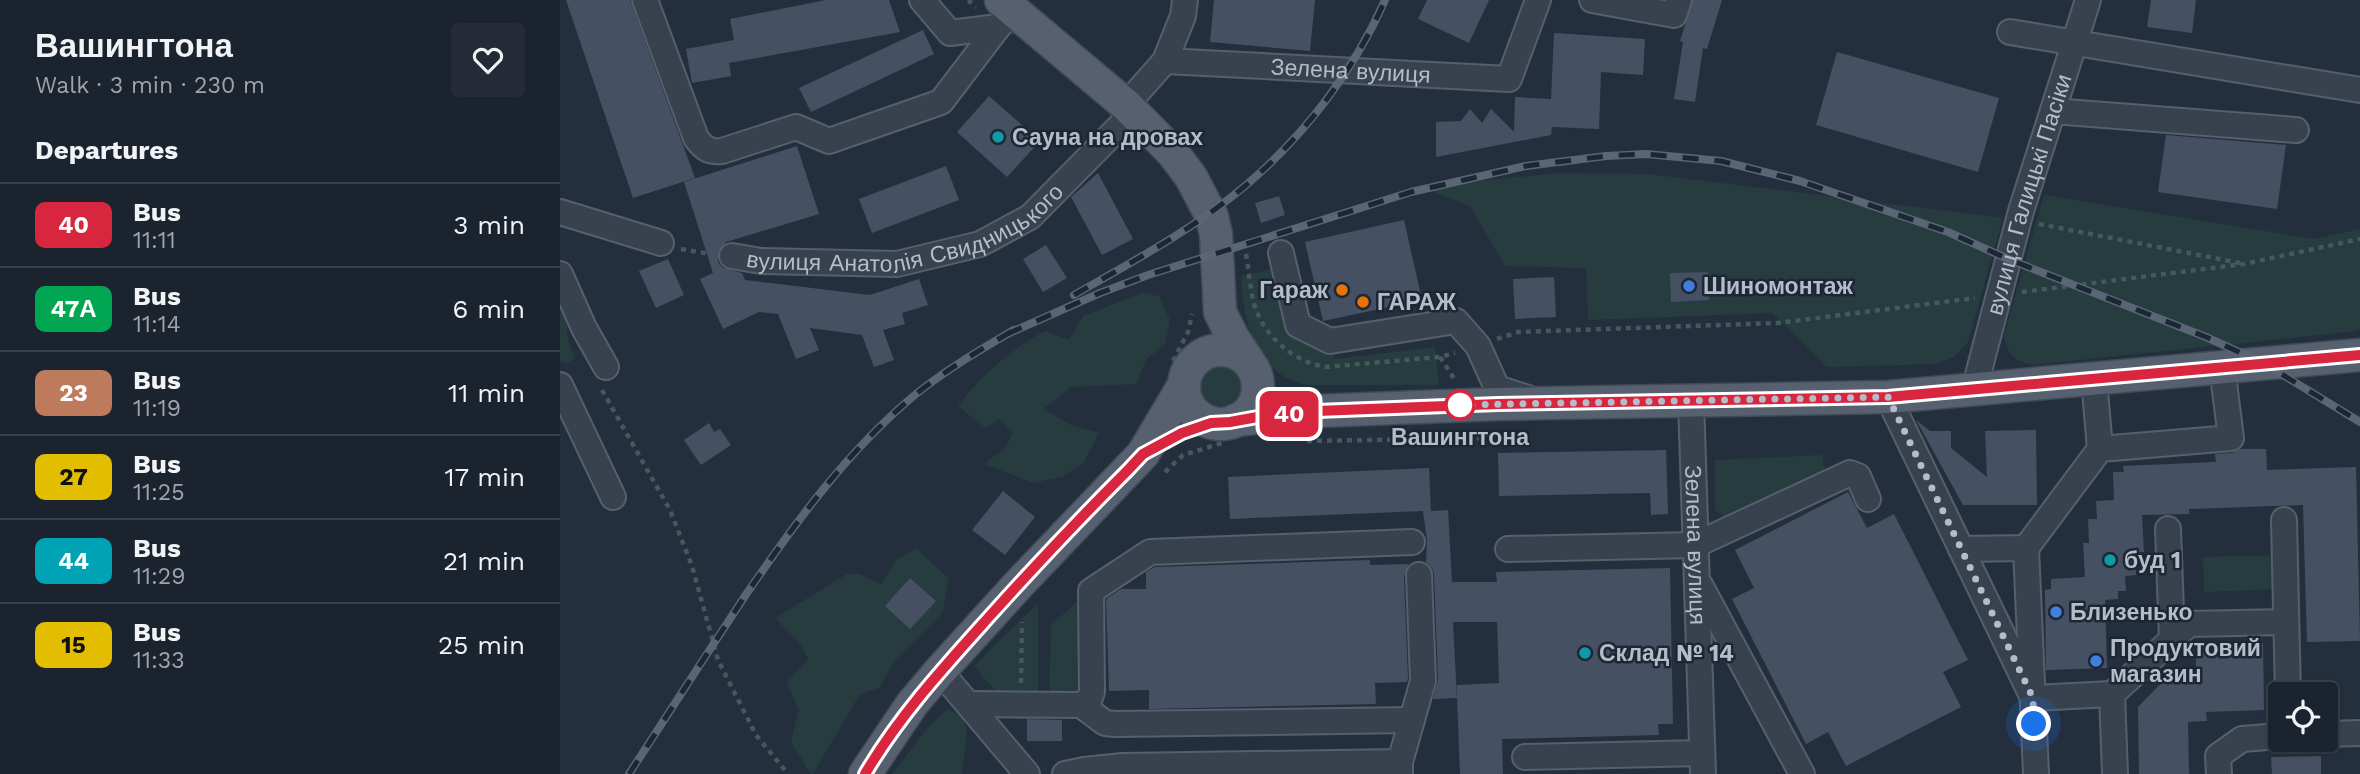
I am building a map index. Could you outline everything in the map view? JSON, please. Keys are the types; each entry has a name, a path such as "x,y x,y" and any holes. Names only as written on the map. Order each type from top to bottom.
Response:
{"main road":[{"path":"865,774 912,704 940,671 1143,454 1184,370 1207,308 1218,252 1212,217 1185,169 1126,105 1004,12"},
{"path":"1143,454 1182,433 1247,413 1255,404 1258,393 1254,371 1233,338 1207,308"},
{"path":"1184,370 1209,352 1235,352 1274,391 1317,411"},
{"path":"1184,370 1185,397 1191,408 1200,417 1224,421 1317,411 1542,403 1888,397 2360,355"}],"street":[{"path":"645,0 696,138 702,147 711,151 722,151 796,127 829,141 942,102 1004,12"},
{"path":"922,0 950,33 1004,12"},
{"path":"1126,105 1165,61 1183,16 1185,0"},
{"name":"Зелена вулиця","path":"1165,61 1509,79 1538,0"},
{"path":"1592,0 1674,15 1679,0"},
{"name":"вулиця Галицькі Пасіки","path":"1974,390 1997,295 2088,0"},
{"path":"2010,32 2360,90"},
{"name":"вулиця Анатолія Свидницького","path":"732,256 761,261 897,264 980,244 1030,217 1124,122 1126,105"},
{"path":"2053,111 2296,130"},
{"path":"560,212 661,243"},
{"path":"1281,253 1298,325 1330,341 1456,321 1478,346 1497,388 1542,403"},
{"path":"560,274 603,377"},
{"path":"2100,449 2231,438 2222,367"},
{"path":"2036,774 2026,548 2100,449 2094,379"},
{"path":"560,385 613,497"},
{"path":"1888,397 2033,698"},
{"name":"Зелена вулиця","path":"1691,400 1702,763"},
{"path":"1508,550 1695,545 1850,474 1858,476 1868,499"},
{"path":"2284,520 2288,682"},
{"path":"2168,529 2172,640"},
{"path":"968,704 1082,705 1090,700 1091,591 1150,552 1412,542"},
{"path":"1961,549 2026,548"},
{"path":"940,671 1026,771 1074,773 1123,766 1400,768 1423,681 1419,575"},
{"path":"1696,578 1802,774"},
{"path":"2033,698 2112,694 2189,624 2286,622"},
{"path":"2112,694 2115,774"},
{"path":"1082,705 1105,723 1115,724 1412,720"},
{"path":"2338,734 2360,733"},
{"path":"2219,774 2218,756 2242,739 2268,737"},
{"path":"1525,757 1702,763"}],"path":[{"path":"968,0 1004,12"},
{"path":"2019,220 2244,264"},
{"path":"1459,387 1440,357 1518,332 1778,323 2244,264 2360,239"},
{"name":"вулиця Анатолія Свидницького","path":"661,243 697,253 732,256"},
{"path":"1184,370 1188,332 1207,308"},
{"path":"603,377 670,510 692,566 718,660 756,735 788,774"}],"green space":[{"path":"1558,173 1648,174 2003,218 1968,342 1954,357 1935,364 1827,367 1772,313 1588,320 1586,268 1505,266 1470,206 1421,187"},
{"path":"2044,195 2314,239 2360,229 2360,329 2032,365 2021,362 2009,352 2004,335"},
{"path":"1273,269 1287,323 1333,343 1335,359 1435,347 1439,385 1306,385 1275,370 1264,358 1249,327 1241,276"},
{"path":"1143,293 1159,296 1170,320 1165,344 1146,360 1136,384 1071,387 1043,409 1071,425 1099,433 1084,462 1064,476 1033,483 984,464 1006,447 1013,432 999,419 985,428 958,406 977,383 1032,338 1045,331 1069,340 1083,316"},
{"path":"560,299 566,311 568,341 575,358 566,364 560,361"},
{"path":"1221,367 1229,368 1235,373 1240,379 1240,395 1235,401 1229,406 1221,407 1213,406 1207,401 1202,395 1201,387 1202,379 1207,373 1213,368"},
{"path":"1822,455 1825,473 1726,517 1715,510 1715,460"},
{"path":"916,548 949,579 942,613 896,659 879,688 860,694 811,774 791,742 799,710 787,682 809,659 798,641 775,618 847,574 860,574 881,585 896,560"},
{"path":"2280,555 2281,589 2204,592 2203,557"},
{"path":"1080,599 1078,692 1072,698 1049,697 1051,625"},
{"path":"1038,603 1038,698 1001,698 974,666"},
{"path":"947,709 962,716 967,730 962,774 892,774 927,729"}],"building":[{"path":"566,0 630,0 695,178 633,198"},
{"path":"826,0 889,0 900,32 729,63 731,76 692,83 686,49 734,40 730,19"},
{"path":"1214,0 1315,0 1310,51 1210,42"},
{"path":"1427,0 1489,0 1469,43 1418,19"},
{"path":"1693,0 1722,0 1707,49 1703,48 1695,102 1674,99 1683,42 1680,41"},
{"path":"2151,0 2196,0 2192,33 2147,27"},
{"path":"923,30 934,54 811,112 799,88"},
{"path":"1554,33 1645,39 1643,75 1601,72 1599,129 1552,127 1551,135 1436,157 1436,122 1461,121 1470,109 1482,123 1491,109 1514,132 1515,97 1551,99"},
{"path":"1837,52 1999,98 1978,172 1816,125"},
{"name":"Сауна на дровах","path":"989,96 1040,141 1007,177 957,132"},
{"path":"2166,135 2286,145 2277,209 2158,192"},
{"path":"797,146 819,214 726,242 718,253 718,262 723,268 742,273 745,280 870,295 919,279 928,305 902,313 905,324 883,330 894,360 874,367 862,335 810,328 819,350 796,359 778,314 759,312 723,329 700,279 713,273 684,182"},
{"path":"946,166 959,200 872,233 859,199"},
{"path":"1098,173 1133,239 1102,255 1071,197"},
{"path":"1279,196 1285,215 1261,223 1255,203"},
{"path":"1404,220 1422,300 1323,321 1305,242"},
{"path":"1046,245 1067,278 1043,292 1023,259"},
{"path":"668,259 684,295 656,308 639,271"},
{"name":"Шиномонтаж","path":"1708,272 1709,300 1671,302 1670,273"},
{"path":"1554,277 1556,317 1515,319 1513,279"},
{"path":"1916,420 1930,431 1951,431 1951,448 1987,477 1985,431 2036,430 2037,505 1963,505"},
{"path":"709,423 714,432 720,429 731,445 701,465 684,440"},
{"path":"2240,449 2266,449 2267,470 2356,467 2360,641 2307,642 2303,505 2189,509 2189,514 2142,515 2144,552 2135,553 2136,575 2125,576 2126,591 2118,591 2118,599 2105,600 2107,668 2046,670 2045,590 2051,589 2051,579 2085,577 2083,543 2089,543 2088,519 2097,519 2096,501 2114,500 2113,472 2124,472 2123,466 2216,462 2215,454 2232,453"},
{"path":"1666,450 1668,514 1651,515 1650,493 1499,496 1498,453"},
{"name":"Склад № 14","path":"1429,468 1431,511 1448,510 1452,582 1497,582 1496,572 1670,568 1673,724 1658,724 1659,735 1502,739 1503,774 1460,774 1457,698 1433,699 1438,680 1434,574 1426,562 1427,541 1423,511 1230,519 1228,477","holes":["1453,622 1497,622 1499,683 1457,685 1457,698"]},
{"path":"1003,491 1035,517 1005,555 972,530"},
{"path":"1848,492 1867,528 1894,514 1968,660 1943,672 1961,707 1846,766 1828,732 1806,744 1732,599 1754,588 1735,550"},
{"path":"1370,560 1370,565 1409,564 1404,576 1408,679 1407,682 1375,683 1376,704 1149,709 1149,690 1109,691 1106,599 1121,589 1146,589 1146,572 1155,567"},
{"path":"910,578 936,601 910,629 885,606"},
{"path":"2263,643 2264,710 2206,712 2207,721 2188,722 2189,774 2139,774 2138,707 2170,674 2196,674 2196,652 2235,651 2234,644"},
{"path":"1027,719 1062,720 1062,741 1027,741"},
{"path":"2321,756 2321,774 2272,774 2271,757"}],"railway":[{"path":"1074,295 1184,231 1267,167 1307,124 1343,77 1385,0"},
{"path":"1007,334 1148,275 1411,192 1526,166 1646,154 1721,161 1800,181 1948,232 2008,259 2206,337 2265,364 2360,422"},
{"path":"629,774 764,569 845,463 916,394 1014,330"}],"bus line":[{"name":"40","path":"865,774 912,704 940,671 1143,454 1182,433 1211,423 1317,411 1458,405 1888,397 2360,355"}],"place":[{"name":"Сауна на дровах","path":"998,137"},
{"name":"Шиномонтаж","path":"1689,286"},
{"name":"Гараж","path":"1342,290"},
{"name":"ГАРАЖ","path":"1363,302"},
{"name":"Вашингтона","path":"1460,405"},
{"name":"буд 1","path":"2110,560"},
{"name":"Близенько","path":"2056,612"},
{"name":"Склад № 14","path":"1585,653"},
{"name":"Продуктовий магазин","path":"2096,661"}],"route":[{"path":"1460,405 1888,397 2033,698 2034,724"}]}
